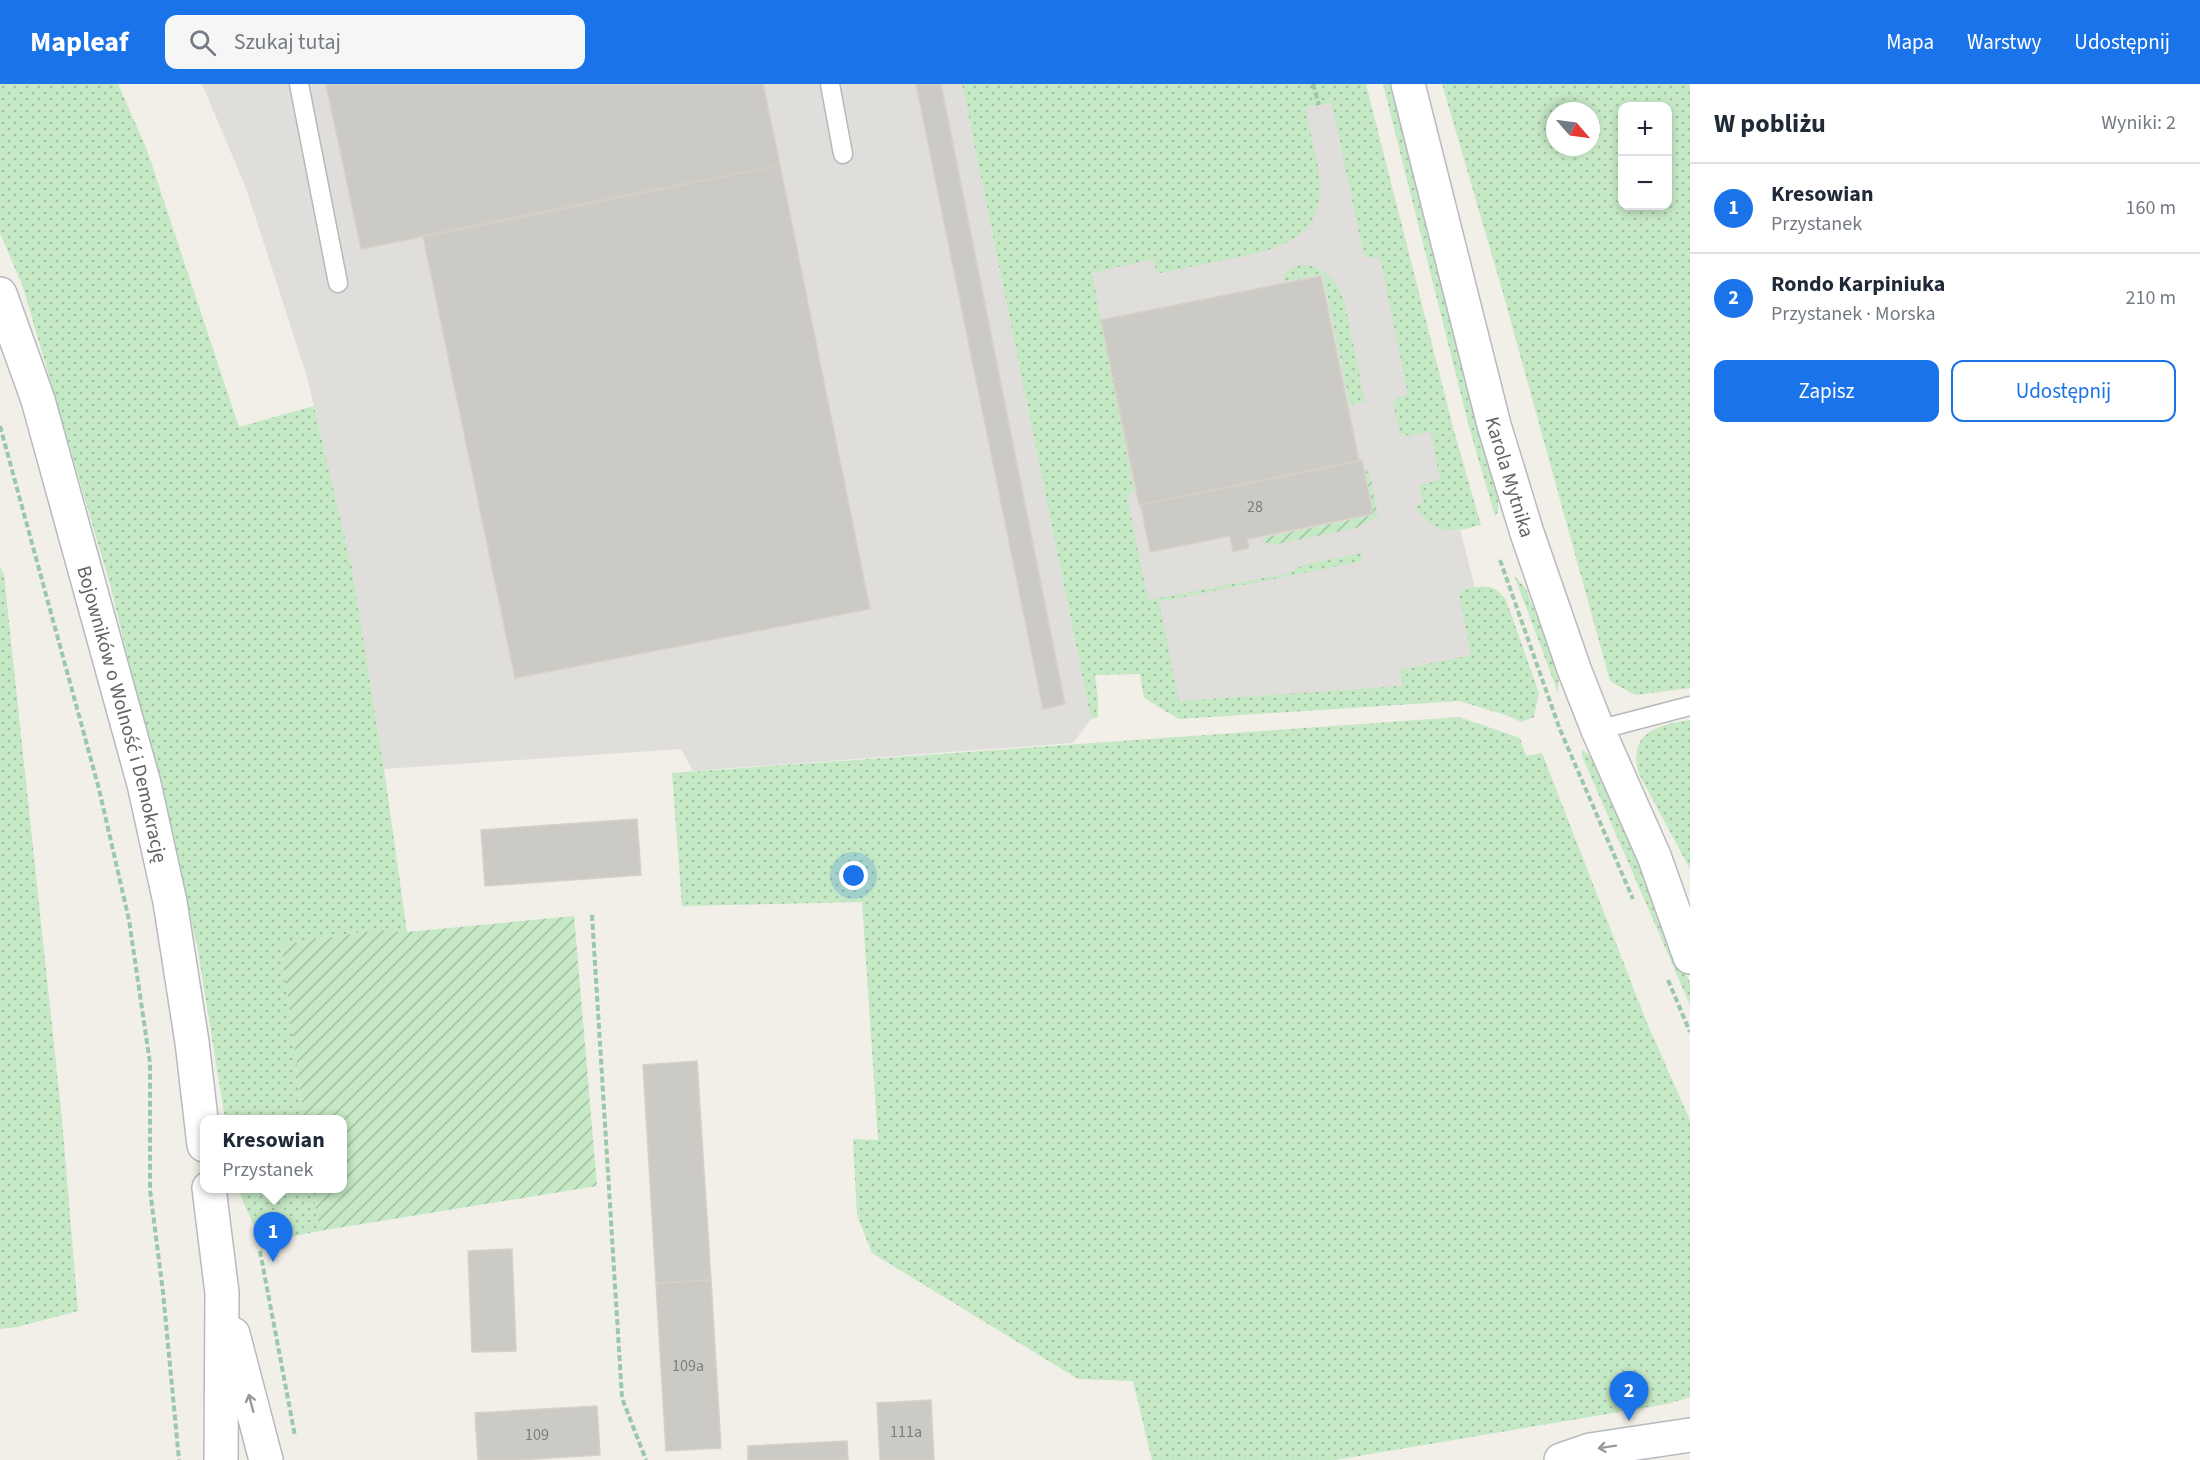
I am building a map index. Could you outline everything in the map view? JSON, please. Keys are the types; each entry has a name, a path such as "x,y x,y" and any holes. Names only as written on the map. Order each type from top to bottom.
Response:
{"main road":[{"name":"Karola Mytnika","path":"1408,84 1494,425 1527,533 1574,669 1654,856 1690,957"},
{"name":"Bojowników o Wolność i Demokrację","path":"0,294 38,400 144,784 170,902 192,1042 201,1115"},
{"name":"Karola Mytnika","path":"1654,856 1690,909"},
{"path":"210,1193 222,1293 221,1460"},
{"path":"222,1293 266,1460"},
{"path":"1561,1460 1590,1450 1690,1435"}],"lane":[{"path":"299,84 338,283"},
{"path":"830,84 843,154"},
{"path":"1598,729 1690,706"}],"path":[{"path":"1313,84 1319,105"},
{"path":"0,426 99,789 129,920 150,1063 150,1190 163,1292 179,1460"},
{"path":"592,915 622,1398 646,1460"},
{"path":"260,1251 295,1437"}],"shaded area":[{"path":"202,84 962,84 1091,719 1073,743 693,771 681,749 384,769 352,568 307,377 246,188"},
{"path":"1030,84 1348,84 1499,684 1179,706 1152,686"}],"green space":[{"path":"0,84 118,84 147,150 239,427 314,406 352,568 407,932 378,930 281,945 303,1115 224,1115 197,945 111,588 23,287 0,233"},
{"path":"962,84 1366,84 1454,431 1481,525 1452,530 1436,527 1415,506 1423,503 1419,485 1440,480 1431,432 1409,436 1400,433 1393,404 1398,397 1408,395 1380,257 1369,258 1363,253 1332,103 1306,107 1320,189 1318,207 1311,222 1302,233 1275,248 1160,273 1156,271 1153,259 1092,273 1134,492 1127,497 1148,600 1290,573 1302,565 1362,553 1363,561 1159,602 1179,701 1403,686 1400,670 1471,655 1459,594 1463,589 1482,586 1492,588 1502,594 1506,600 1539,693 1534,717 1521,722 1506,715 1459,701 1179,719 1144,698 1140,674 1095,675 1098,717 1091,719"},
{"path":"1383,84 1393,84 1498,495 1498,512 1495,516 1469,427"},
{"path":"1442,84 1690,84 1690,688 1635,695 1610,681 1503,293"},
{"path":"1299,265 1316,267 1323,271 1334,281 1342,296 1365,402 1350,405 1323,274 1281,282 1287,272"},
{"path":"1365,469 1370,474 1378,517 1356,528 1272,545 1264,542 1263,538 1374,515"},
{"path":"0,566 4,575 62,1120 78,1311 17,1327 0,1329"},
{"path":"1514,575 1526,589 1536,615 1539,617 1559,674 1558,693"},
{"path":"1459,717 1520,738 1526,756 1542,753 1647,1023 1690,1120 1690,1397 1667,1404 1335,1460 1152,1460 1133,1381 1078,1379 872,1253 857,1215 853,1139 878,1140 862,902 682,906 672,773"},
{"path":"1690,720 1690,869 1639,774 1636,760 1641,740 1656,728"},
{"path":"1582,749 1594,760 1690,983 1690,1005 1582,756"},
{"path":"574,916 597,1186 319,1231 314,1193 347,1193 347,1115 303,1115 281,945 378,930 407,932"},
{"path":"240,1193 314,1193 319,1231 261,1243"}],"building":[{"path":"326,84 763,84 780,165 361,249"},
{"path":"916,84 941,84 1065,704 1043,709"},
{"path":"780,165 870,609 515,678 423,236"},
{"path":"1321,276 1359,461 1139,505 1101,320"},
{"path":"1362,460 1373,514 1247,539 1249,548 1233,552 1230,536 1150,552 1139,505"},
{"path":"637,819 641,875 485,886 481,830"},
{"path":"697,1061 711,1280 656,1283 643,1065"},
{"path":"512,1249 516,1351 472,1352 468,1251"},
{"path":"711,1280 721,1448 666,1451 656,1283"},
{"path":"931,1400 934,1460 880,1460 877,1403"},
{"path":"597,1406 600,1455 478,1460 475,1413"},
{"path":"847,1441 848,1460 748,1460 748,1446"}],"place":[{"name":"Kresowian","path":"273,1262"},
{"name":"Rondo Karpiniuka","path":"1629,1421"}]}
